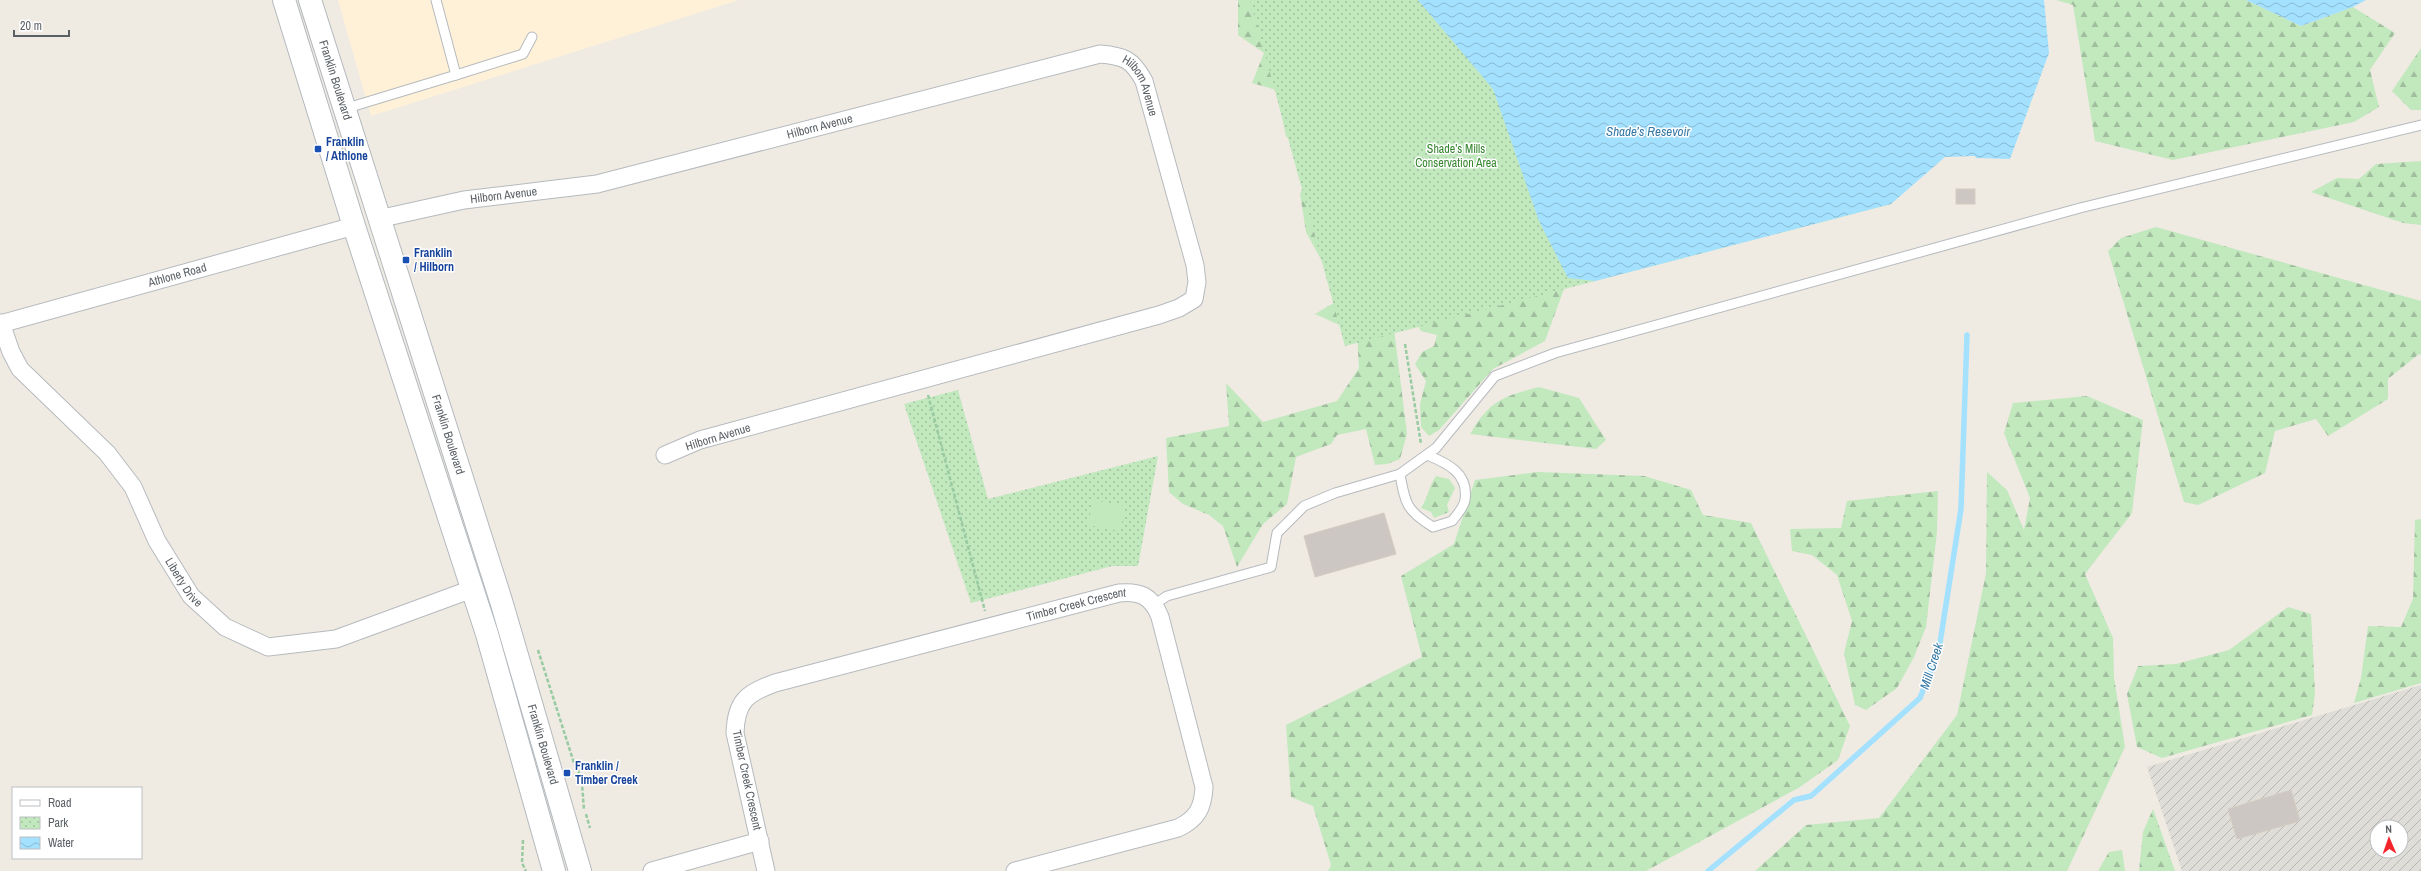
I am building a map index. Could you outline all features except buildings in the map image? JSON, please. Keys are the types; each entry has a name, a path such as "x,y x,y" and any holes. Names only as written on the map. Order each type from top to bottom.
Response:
{"main road":[{"name":"Franklin Boulevard","path":"284,0 354,226 487,634 554,871"},
{"name":"Franklin Boulevard","path":"310,0 378,219 502,604 580,871"}],"street":[{"name":"Hilborn Avenue","path":"378,219 464,200 598,184 1100,54 1120,56 1135,65 1144,81 1196,265 1197,282 1194,299 1179,308 1159,315 700,440 665,455"},
{"name":"Athlone Road","path":"1,324 354,226"},
{"name":"Liberty Drive","path":"1,324 11,352 20,369 107,453 133,487 158,541 191,596 225,628 268,647 336,639 472,589"},
{"name":"Timber Creek Crescent","path":"766,871 734,733 735,715 743,699 758,689 775,683 1119,593 1131,592 1144,596 1156,604"},
{"path":"1015,871 1178,828 1191,822 1200,810 1204,787 1156,604"},
{"name":"Timber Creek Crescent","path":"652,871 760,841"}],"lane":[{"path":"436,0 456,75"},
{"path":"344,109 523,54 532,38"},
{"path":"1156,604 1167,596 1271,567 1278,533 1304,506 1336,493 1400,474 1436,448 1495,376 1555,353 2080,208 2421,125"},
{"path":"1400,474 1403,495 1414,515 1433,527 1452,521 1465,501 1464,481 1451,464 1427,455"}],"path":[{"path":"1405,344 1418,440 1427,455"},
{"path":"924,379 989,628"}],"shaded area":[{"path":"338,0 739,0 371,116"},
{"path":"2421,685 2421,871 2182,871 2147,767"}],"green space":[{"name":"Shade’s Mills Conservation Area","path":"1238,0 1388,0 1568,278 1545,341 1493,369 1439,430 1429,436 1421,427 1420,404 1426,381 1415,364 1422,352 1434,346 1437,335 1421,331 1406,309 1394,329 1407,434 1400,459 1387,464 1375,465 1366,429 1337,435 1331,444 1296,457 1287,504 1263,524 1237,567 1223,526 1209,515 1183,504 1169,492 1166,438 1229,426 1226,383 1263,422 1337,401 1359,368 1357,333 1315,314 1342,298 1306,232 1300,194 1312,165 1286,136 1276,90 1252,83 1264,53 1238,35"},
{"name":"Shade’s Resevoir","path":"1250,0 1987,0 1891,204 1345,346"},
{"path":"2056,0 2246,0 2301,26 2353,7 2395,33 2370,70 2379,107 2354,122 2173,160 2095,141 2073,5"},
{"path":"2421,48 2421,110 2411,110 2392,91"},
{"path":"2421,161 2421,225 2403,223 2311,192 2337,178 2359,179 2376,164"},
{"path":"2156,227 2421,301 2421,355 2419,354 2388,379 2388,399 2328,436 2316,419 2275,431 2265,473 2198,505 2184,502 2108,251 2121,238"},
{"path":"1539,387 1579,398 1606,440 1596,449 1470,434 1484,414 1498,402 1506,397"},
{"path":"958,390 988,499 1158,456 1138,566 1112,566 971,603 904,404"},
{"path":"2087,396 2143,420 2132,513 2085,574 2113,638 2114,677 2125,747 2067,871 1755,871 1806,825 1879,818 1957,715 1986,573 1987,472 2007,490 2024,530 2030,498 2004,433 2013,403"},
{"path":"1538,472 1644,476 1691,490 1703,515 1751,523 1850,726 1838,760 1800,787 1646,871 1328,871 1331,865 1313,806 1291,797 1286,725 1422,657 1401,576 1454,544 1475,480"},
{"path":"1436,476 1449,479 1455,488 1447,505 1449,512 1434,518 1431,512 1421,508"},
{"path":"1938,491 1937,532 1926,627 1914,657 1897,688 1866,710 1855,705 1844,653 1852,621 1837,575 1812,555 1792,551 1790,529 1841,528 1847,501"},
{"path":"1093,500 1125,506 1120,531 1088,525"},
{"path":"2421,519 2421,683 2354,703 2361,678 2368,626 2401,627 2413,599 2415,520"},
{"path":"2288,607 2311,614 2315,694 2312,715 2162,758 2137,747 2127,694 2138,666 2176,664 2229,650"},
{"path":"2153,809 2175,871 2139,871 2143,832"},
{"path":"2122,850 2125,871 2098,871 2109,852"}],"water":[{"name":"Shade’s Resevoir","path":"1418,0 2044,0 2049,53 2010,159 1976,158 1975,156 1945,157 1891,204 1595,281 1568,278 1539,221 1493,89"},
{"path":"2246,0 2366,0 2353,7 2301,26"}],"waterway":[{"name":"Mill Creek","path":"1708,871 1794,800 1811,796 1920,698 1939,649 1961,509 1967,335"}],"place":[{"name":"Franklin / Athlone","path":"318,149"},
{"name":"Franklin / Hilborn","path":"406,260"},
{"name":"Franklin / Timber Creek","path":"567,773"}]}
